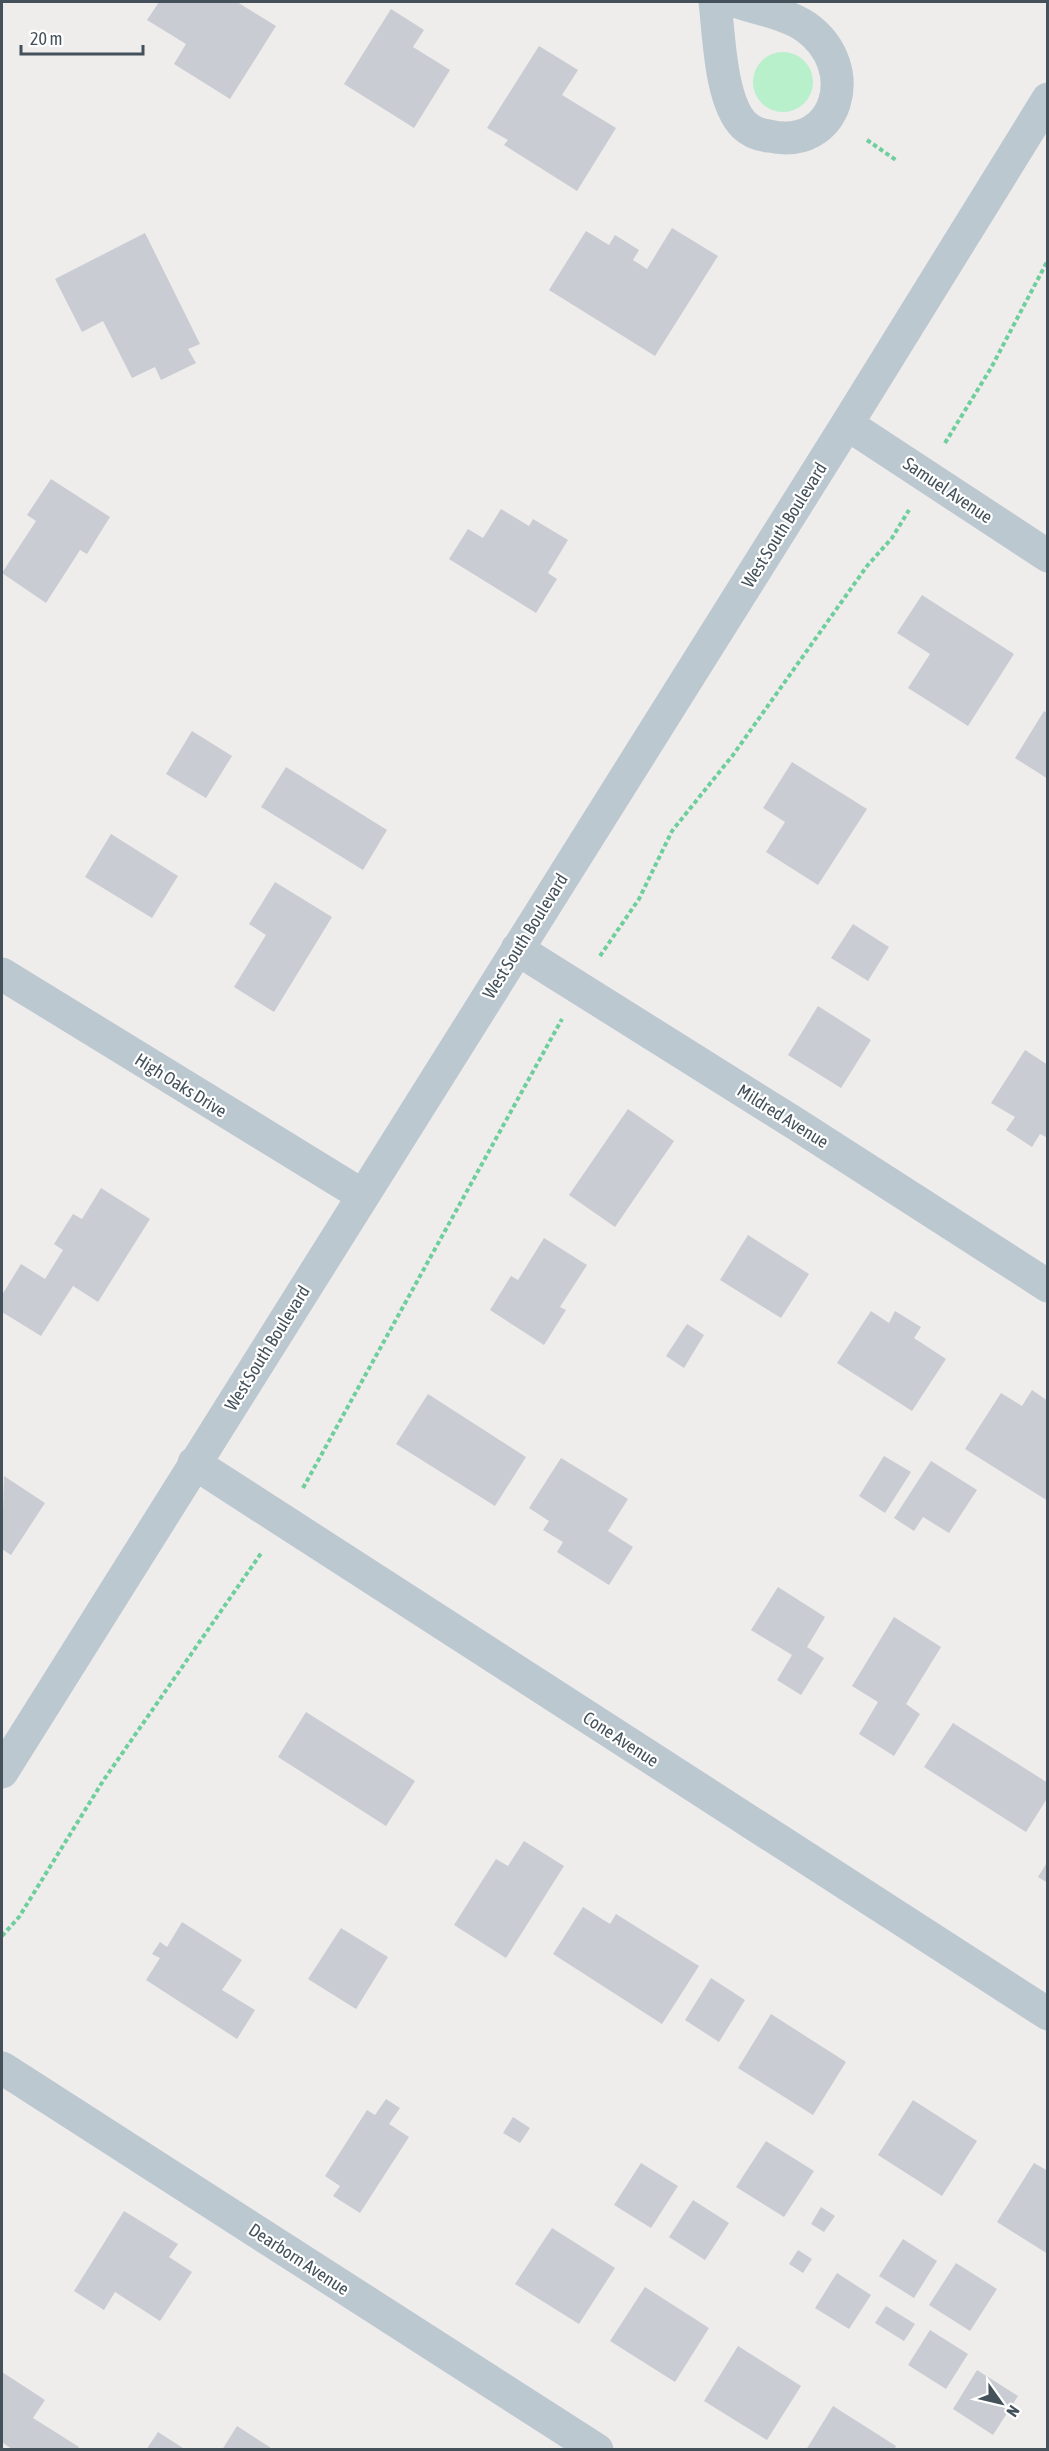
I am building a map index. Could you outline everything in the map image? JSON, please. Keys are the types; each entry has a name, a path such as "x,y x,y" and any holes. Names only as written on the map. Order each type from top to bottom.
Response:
{"street":[{"path":"715,2 724,71 732,104 744,124 759,134 772,137 789,139 808,133 824,121 834,106 838,89 831,53 805,27 738,2"},
{"name":"West South Boulevard","path":"2,1772 848,424 1047,99"},
{"name":"Samuel Avenue","path":"848,424 1047,556"},
{"name":"Mildred Avenue","path":"517,949 796,1124 1047,1286"},
{"name":"High Oaks Drive","path":"2,974 362,1195"},
{"name":"Cone Avenue","path":"194,1463 1047,2014"},
{"name":"Dearborn Avenue","path":"2,2068 597,2450"}],"path":[{"path":"867,140 896,160"},
{"path":"944,446 991,368 1047,260"},
{"path":"606,945 639,899 672,831 733,755 867,566 892,538 914,501"},
{"path":"300,1495 562,1020"},
{"path":"2,1936 20,1917 103,1781 266,1545"}],"green space":[{"path":"783,52 800,57 808,65 813,82 808,99 800,107 783,112 766,107 758,99 753,82 758,65 766,57"}],"building":[{"path":"159,2 237,2 276,26 230,99 174,64 186,44 147,20"},
{"path":"391,9 424,30 413,47 450,70 414,128 344,84"},
{"path":"539,46 578,70 562,95 616,128 577,191 504,145 508,140 487,128"},
{"path":"672,228 718,256 655,356 549,290 586,231 609,245 615,235 639,250 633,260 647,269"},
{"path":"145,233 200,344 188,349 196,363 161,380 155,367 132,378 103,321 82,332 55,279"},
{"path":"51,479 110,517 87,554 80,550 46,603 2,573 36,521 27,515"},
{"path":"501,509 529,526 533,519 568,540 548,573 557,579 536,613 449,559 468,529 483,538"},
{"path":"922,595 1014,654 968,726 908,688 930,654 897,633"},
{"path":"1044,711 1048,713 1048,779 1015,758"},
{"path":"192,731 232,756 206,798 166,774"},
{"path":"792,762 867,809 818,885 766,852 785,822 763,808"},
{"path":"286,767 387,830 363,870 261,807"},
{"path":"111,834 178,876 152,918 85,877"},
{"path":"275,882 332,917 274,1012 234,987 266,935 249,924"},
{"path":"853,924 889,947 868,981 831,958"},
{"path":"818,1006 871,1040 841,1088 788,1055"},
{"path":"1025,1050 1048,1065 1048,1138 1040,1134 1032,1147 1006,1130 1015,1117 991,1103"},
{"path":"628,1109 674,1141 615,1227 569,1195"},
{"path":"101,1188 150,1219 98,1302 73,1286 41,1336 2,1312 2,1295 21,1264 45,1279 63,1250 54,1244 73,1214 82,1219"},
{"path":"748,1235 809,1274 781,1318 720,1280"},
{"path":"544,1238 587,1265 560,1307 566,1310 544,1345 490,1310 511,1276 518,1280"},
{"path":"871,1311 889,1323 895,1311 921,1327 914,1338 946,1359 912,1411 837,1363"},
{"path":"687,1324 704,1335 684,1368 666,1356"},
{"path":"1032,1390 1048,1401 1048,1501 965,1449 1001,1393 1022,1406"},
{"path":"428,1394 526,1457 495,1506 396,1444"},
{"path":"884,1456 911,1472 885,1513 859,1496"},
{"path":"561,1458 628,1499 608,1531 633,1547 609,1585 557,1552 563,1542 543,1530 549,1521 529,1508"},
{"path":"931,1461 977,1490 949,1533 923,1517 914,1531 894,1518"},
{"path":"4,1476 45,1503 11,1555 2,1549"},
{"path":"778,1587 825,1617 807,1647 824,1658 801,1695 777,1680 792,1655 751,1630"},
{"path":"894,1617 941,1647 906,1704 920,1714 894,1756 859,1734 878,1702 852,1686"},
{"path":"306,1712 415,1781 386,1826 278,1757"},
{"path":"953,1723 1048,1783 1048,1797 1026,1832 924,1767"},
{"path":"524,1841 564,1866 506,1958 454,1925 496,1859 508,1866"},
{"path":"1048,1861 1048,1883 1038,1877"},
{"path":"583,1907 610,1924 616,1914 699,1966 662,2024 553,1954"},
{"path":"182,1922 242,1960 222,1990 255,2010 237,2039 146,1980 160,1958 152,1954 160,1942 167,1947"},
{"path":"341,1928 388,1957 356,2009 308,1979"},
{"path":"711,1978 745,2000 719,2042 685,2020"},
{"path":"771,2014 846,2062 813,2115 738,2068"},
{"path":"386,2099 400,2108 389,2124 409,2137 360,2213 333,2196 340,2186 325,2176 367,2110 375,2115"},
{"path":"913,2100 977,2141 942,2196 878,2155"},
{"path":"513,2117 530,2128 520,2143 503,2133"},
{"path":"766,2141 814,2171 784,2217 736,2187"},
{"path":"641,2163 678,2186 651,2228 614,2205"},
{"path":"1034,2163 1048,2171 1048,2254 997,2222"},
{"path":"693,2200 729,2223 705,2260 669,2237"},
{"path":"821,2207 835,2216 824,2232 811,2224"},
{"path":"124,2211 178,2244 169,2257 192,2272 160,2321 115,2292 104,2310 74,2291"},
{"path":"552,2228 615,2268 579,2324 515,2284"},
{"path":"903,2239 937,2261 914,2298 879,2276"},
{"path":"798,2250 812,2259 803,2273 789,2264"},
{"path":"956,2263 997,2289 970,2331 929,2305"},
{"path":"837,2273 871,2295 849,2329 815,2308"},
{"path":"645,2287 709,2328 675,2382 610,2341"},
{"path":"886,2306 915,2324 904,2341 875,2323"},
{"path":"930,2330 968,2354 946,2389 908,2365"},
{"path":"738,2346 801,2386 767,2440 704,2401"},
{"path":"977,2370 1018,2396 993,2435 953,2409"},
{"path":"2,2372 45,2400 33,2418 79,2447 77,2450 13,2450 2,2442"},
{"path":"833,2406 896,2446 894,2450 806,2450"},
{"path":"237,2426 274,2450 222,2450"},
{"path":"158,2432 186,2450 146,2450"}]}
